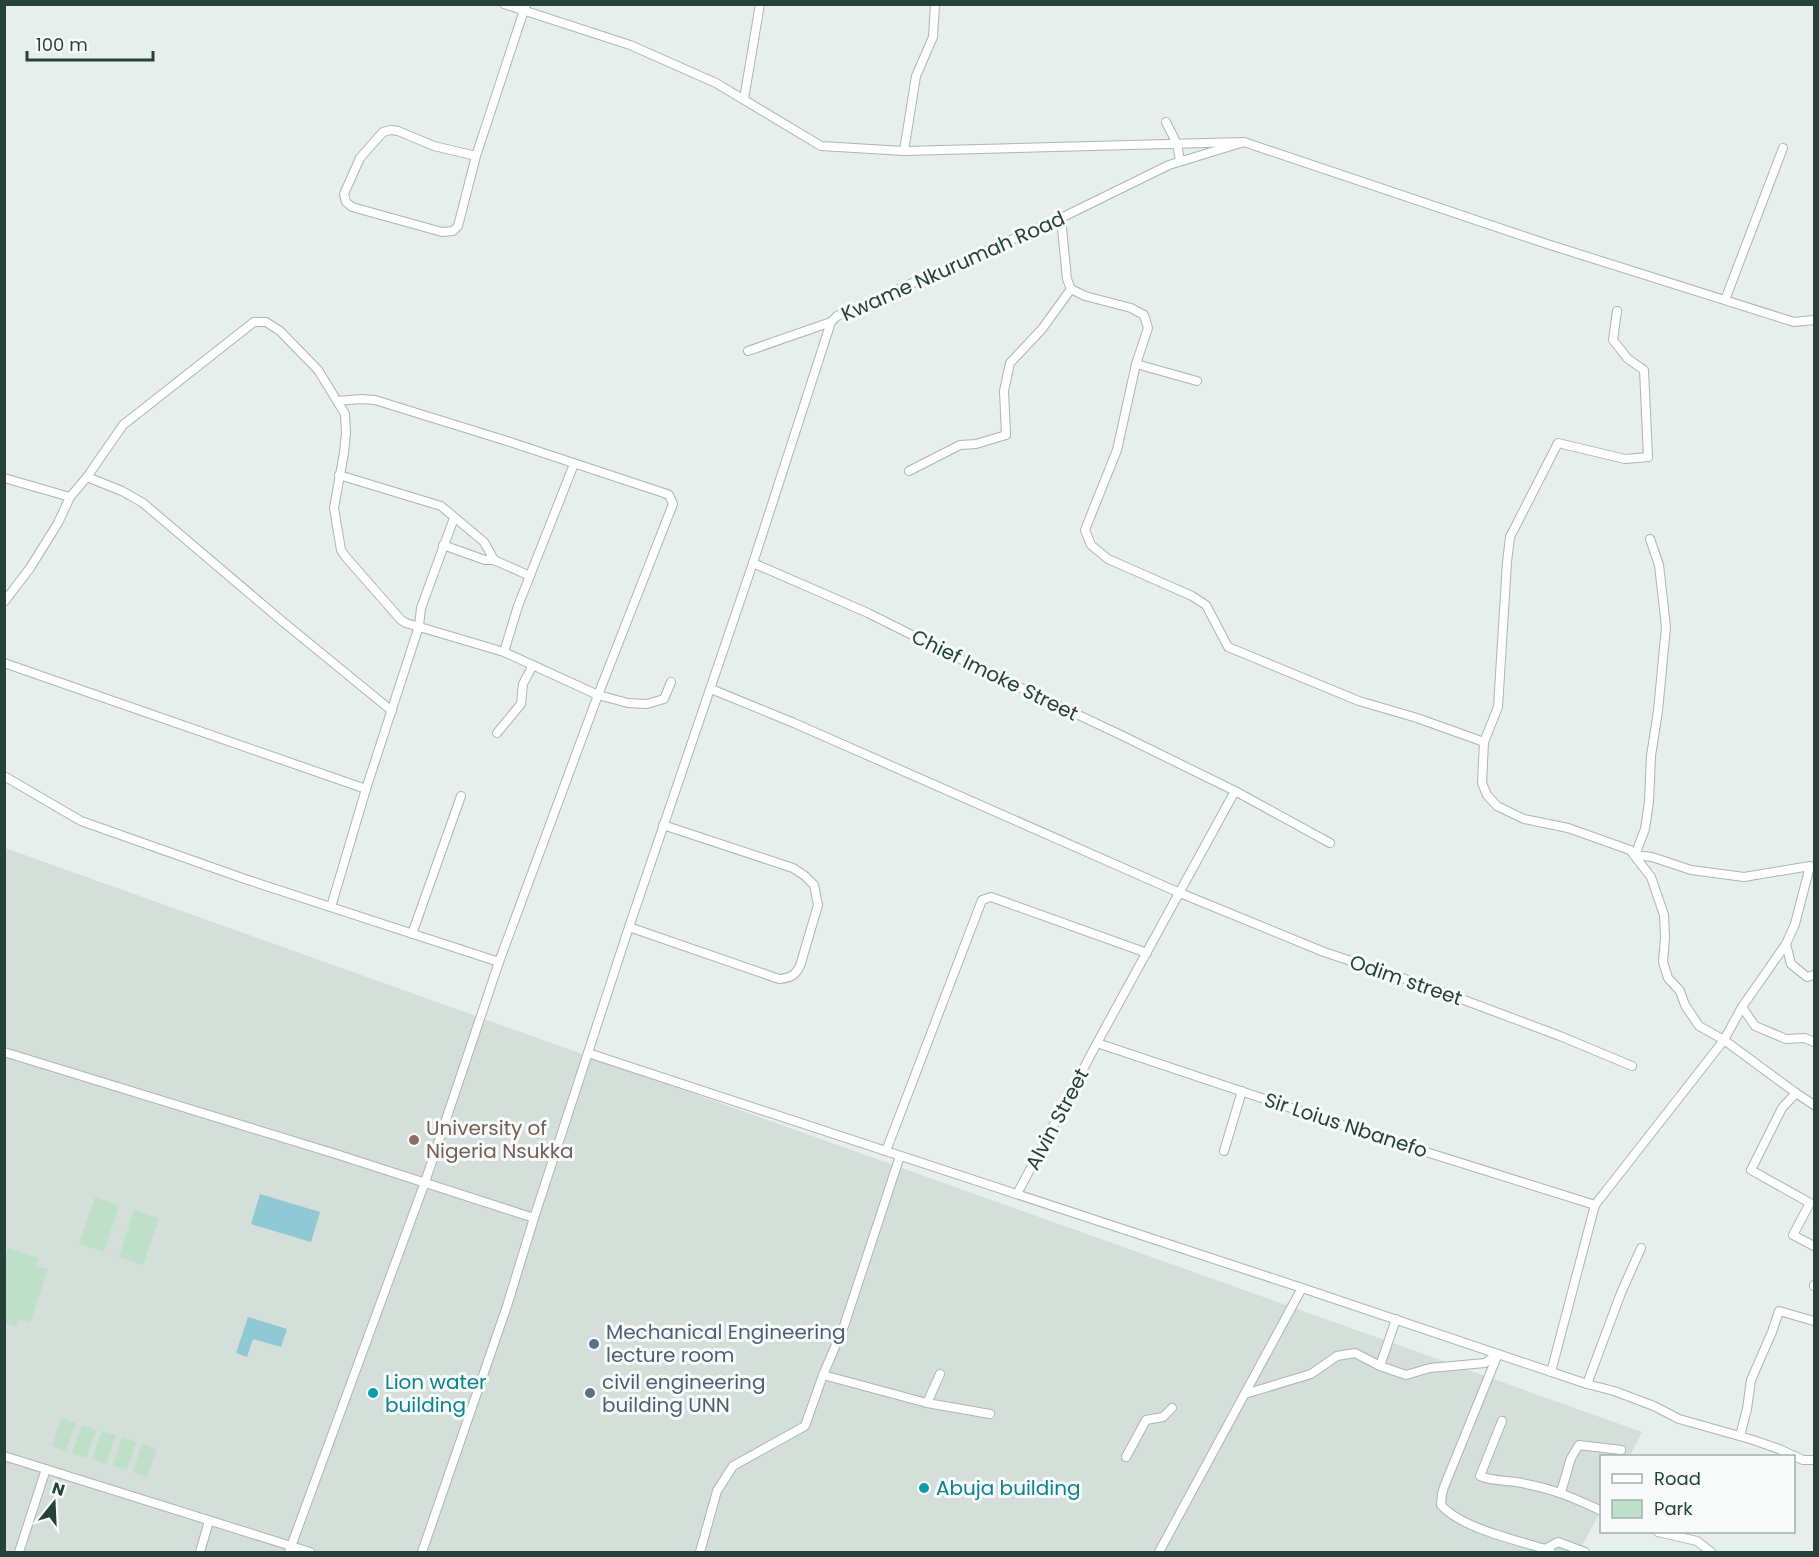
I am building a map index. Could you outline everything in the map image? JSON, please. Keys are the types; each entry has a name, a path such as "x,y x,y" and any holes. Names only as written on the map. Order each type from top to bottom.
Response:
{"street":[{"path":"504,4 524,8 630,45 716,83 821,146 904,151 1244,142 1547,244 1794,322 1815,320"},
{"path":"744,99 760,4"},
{"path":"904,151 915,76 933,37 935,4"},
{"path":"476,156 434,146 398,131 383,132 360,158 344,194 346,202 352,207 442,232 453,231 458,226 476,156 524,8"},
{"path":"1166,122 1177,144 1180,161"},
{"name":"Kwame Nkurumah Road","path":"422,1552 507,1306 629,927 753,563 831,321 837,316 1061,218 1169,165 1244,142"},
{"path":"1725,300 1783,148"},
{"path":"1061,218 1067,279 1071,289 1085,296 1131,308 1144,315 1148,328 1136,364 1117,450 1085,530 1091,544 1108,559 1206,605 1228,647 1359,701 1417,718 1484,742"},
{"path":"909,471 960,445 976,444 1006,435 1004,391 1010,363 1042,329 1071,289"},
{"path":"1617,311 1613,340 1628,359 1644,370 1648,457 1625,459 1558,443 1510,537 1505,582 1498,707 1484,742 1482,783 1486,795 1497,806 1524,819 1568,828 1630,850 1651,877 1664,915 1665,938 1662,962 1668,978 1680,991 1685,1005 1699,1026 1724,1040 1815,1105"},
{"path":"748,351 831,321"},
{"path":"4,602 30,568 58,523 70,497 87,477 123,425 254,322 266,322 280,331 318,370 345,414 346,433 334,508 341,550 401,621 504,652 598,695 628,703 647,704 664,699 671,682"},
{"path":"1136,364 1197,381"},
{"path":"290,1549 425,1182 499,962 598,695 673,504 669,495 664,493 375,400 338,401"},
{"path":"504,652 518,606 574,464"},
{"path":"339,475 441,506 484,542 494,560"},
{"path":"87,477 122,491 143,503 392,711"},
{"path":"4,478 70,497"},
{"path":"331,907 418,626 421,608 454,518"},
{"path":"1635,855 1645,829 1648,811 1650,756 1658,711 1666,627 1659,565 1650,539"},
{"path":"443,545 484,560 494,560 530,576"},
{"name":"Chief Imoke Street","path":"753,563 868,613 1123,736 1235,791 1330,843"},
{"path":"4,663 366,789"},
{"path":"496,734 521,704 523,684 533,665"},
{"name":"Odim street","path":"711,689 805,727 1180,893 1324,952 1443,992 1632,1066"},
{"path":"4,776 81,821 245,879 499,962"},
{"name":"Alvin Street","path":"1017,1194 1235,791"},
{"path":"412,934 461,796"},
{"path":"629,927 779,979 789,978 800,966 818,904 814,885 793,868 663,825"},
{"path":"1551,1372 1595,1205 1724,1040 1742,1007 1786,944 1796,924 1810,866 1744,877 1691,870 1652,857 1635,855"},
{"path":"886,1151 982,900 991,897 1147,953"},
{"path":"1786,944 1791,964 1807,977 1815,975"},
{"path":"1742,1007 1755,1026 1786,1039 1805,1038 1815,1042"},
{"name":"Sir Loius Nbanefo","path":"1097,1043 1386,1139 1595,1205"},
{"path":"4,1052 534,1218"},
{"path":"588,1053 1614,1391 1654,1406 1679,1419 1740,1436 1792,1455"},
{"path":"1224,1151 1242,1091"},
{"path":"1796,1093 1782,1107 1751,1170 1810,1203 1793,1235 1815,1246"},
{"path":"700,1552 717,1491 733,1466 805,1426 844,1326 900,1156"},
{"path":"1587,1384 1614,1311 1641,1248"},
{"path":"1159,1552 1302,1288"},
{"path":"1740,1436 1751,1380 1779,1311 1815,1321"},
{"path":"1380,1366 1396,1319"},
{"path":"1245,1394 1311,1374 1336,1356 1355,1353 1380,1366 1406,1375 1430,1368 1485,1363 1498,1354"},
{"path":"1498,1354 1442,1494 1441,1505 1448,1513 1487,1531 1548,1551 1558,1542 1585,1552"},
{"path":"927,1403 940,1374"},
{"path":"823,1375 927,1403 990,1414"},
{"path":"1126,1457 1146,1420 1163,1417 1172,1408"},
{"path":"1502,1420 1480,1476 1488,1480 1524,1483 1561,1492 1600,1509"},
{"path":"1561,1492 1571,1458 1579,1445 1621,1450"},
{"path":"4,1456 290,1549 310,1552"},
{"path":"1795,1456 1803,1460 1815,1460"},
{"path":"19,1552 46,1469"},
{"path":"200,1552 209,1521"},
{"path":"1663,1533 1697,1540 1711,1552"}],"shaded area":[{"name":"University of Nigeria Nsukka","path":"5,848 1642,1432 1630,1455 1600,1455 1600,1512 1579,1552 5,1552"}],"green space":[{"path":"95,1197 119,1205 104,1252 79,1244"},
{"path":"134,1210 159,1218 143,1265 119,1257"},
{"path":"8,1248 39,1258 37,1266 48,1269 30,1323 18,1319 16,1327 5,1323 4,1254"},
{"path":"61,1418 76,1423 66,1451 52,1446"},
{"path":"82,1425 96,1430 86,1458 72,1453"},
{"path":"102,1431 116,1435 106,1464 92,1459"},
{"path":"122,1437 136,1442 127,1470 113,1465"},
{"path":"142,1444 157,1449 147,1477 133,1472"}],"water":[{"path":"260,1194 320,1212 311,1242 251,1224"},
{"path":"248,1317 287,1329 281,1347 253,1339 247,1357 236,1353"}],"place":[{"name":"University of Nigeria Nsukka","path":"414,1140"},
{"name":"Mechanical Engineering lecture room","path":"594,1344"},
{"name":"Lion water building","path":"373,1393"},
{"name":"civil engineering building UNN","path":"590,1393"},
{"name":"Abuja building","path":"924,1488"}]}
